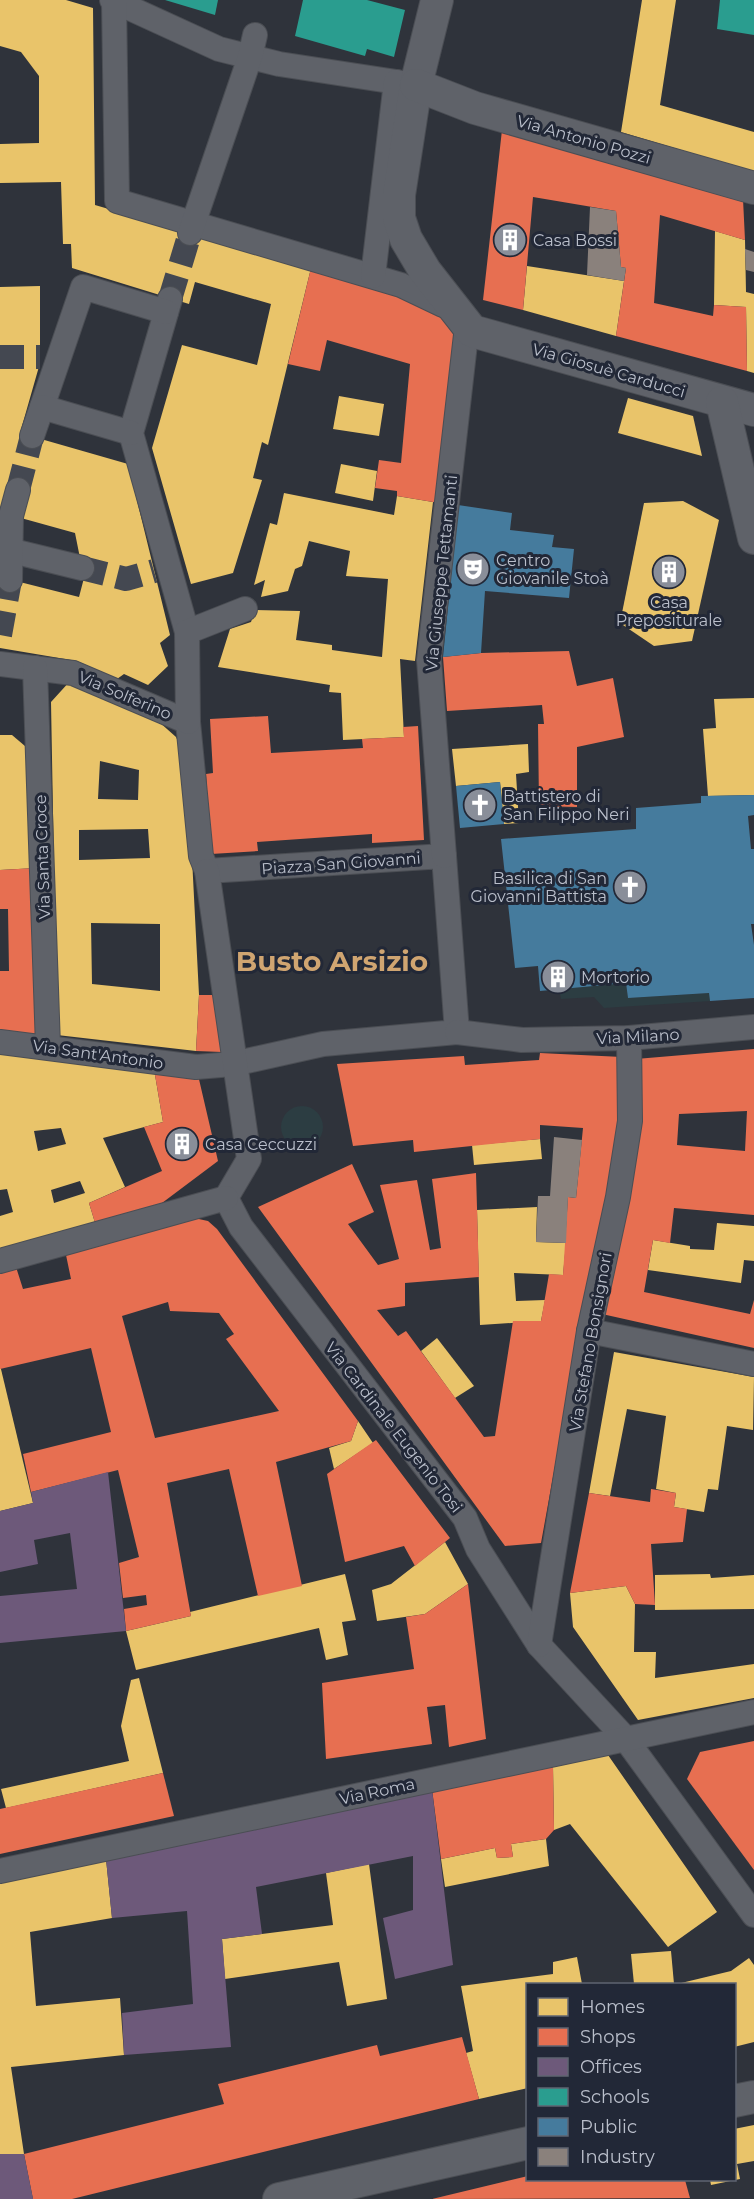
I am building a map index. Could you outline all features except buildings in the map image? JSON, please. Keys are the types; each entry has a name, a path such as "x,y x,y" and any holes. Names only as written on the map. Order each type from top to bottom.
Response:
{"street":[{"path":"406,83 253,46 219,49 113,0 117,201 191,228 373,276 401,285 443,305"},
{"path":"373,276 406,83 437,0"},
{"path":"191,228 253,46"},
{"path":"406,83 399,218 406,239 424,271 467,326"},
{"name":"Via Antonio Pozzi","path":"406,83 475,108 754,188"},
{"path":"32,436 42,407 50,357 83,287 168,306 131,433 161,569 187,632 188,722"},
{"name":"Via Giosuè Carducci","path":"467,326 484,335 754,410"},
{"name":"Via Giuseppe Tettamanti","path":"444,856 429,660 467,326"},
{"path":"722,402 754,538"},
{"path":"42,407 131,433"},
{"path":"10,580 5,549 18,490"},
{"path":"5,549 82,568"},
{"path":"187,632 245,609"},
{"name":"Via Solferino","path":"0,664 73,673 188,722 204,863"},
{"name":"Via Santa Croce","path":"35,668 48,1047"},
{"name":"Piazza San Giovanni","path":"204,863 444,856 457,1032"},
{"path":"0,1261 226,1198 249,1159 204,863"},
{"name":"Via Milano","path":"457,1032 522,1040 629,1038 754,1027"},
{"path":"233,1064 323,1044 457,1032"},
{"name":"Via Stefano Bonsignori","path":"539,1645 589,1331 618,1197 630,1121 629,1038"},
{"name":"Via Sant'Antonio","path":"0,1042 196,1067 233,1064"},
{"name":"Via Cardinale Eugenio Tosi","path":"226,1198 241,1227 465,1518 478,1549 539,1645 625,1738 754,1915"},
{"path":"589,1331 754,1364"},
{"name":"Via Roma","path":"0,1871 754,1712"},
{"path":"736,2101 754,2097"},
{"path":"279,2199 526,2143"}],"shaded area":[{"path":"626,983 628,998 709,993 710,1001 604,1008 594,997 561,999 559,989"},
{"path":"302,1106 317,1112 323,1127 317,1142 302,1148 287,1142 281,1127 287,1112"}],"tunnel":[{"path":"170,299 190,233"},
{"path":"0,357 40,357"},
{"path":"18,490 32,436"},
{"path":"82,568 126,579 154,571"},
{"path":"0,635 10,580"}],"place":[{"name":"Casa Bossi","path":"510,240"},
{"name":"Centro Giovanile Stoà","path":"473,569"},
{"name":"Casa Prepositurale","path":"669,572"},
{"name":"Battistero di San Filippo Neri","path":"480,805"},
{"name":"Basilica di San Giovanni Battista","path":"630,887"},
{"name":"Mortorio","path":"558,977"},
{"name":"Casa Ceccuzzi","path":"182,1144"}],"district":[{"name":"Busto Arsizio","path":"332,961"}]}
